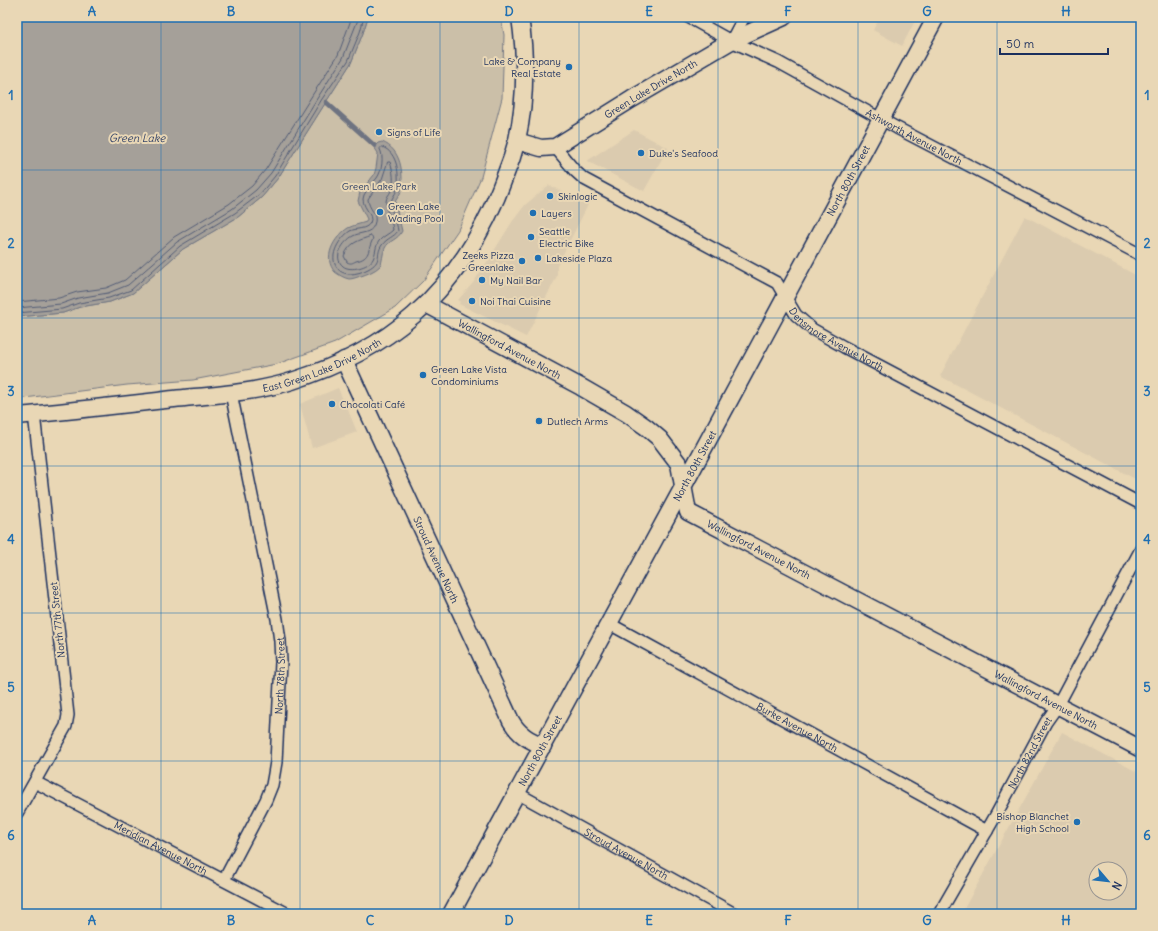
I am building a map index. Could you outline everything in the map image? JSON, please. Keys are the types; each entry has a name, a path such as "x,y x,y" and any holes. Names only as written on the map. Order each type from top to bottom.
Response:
{"street":[{"name":"East Green Lake Drive North","path":"17,416 231,393 290,381 344,360 394,331 426,304 454,271 478,237 498,195 517,141 523,93 524,74 520,17"},
{"name":"Ashworth Avenue North","path":"688,17 731,41 778,62 881,119 1141,255"},
{"path":"731,41 744,17"},
{"name":"Green Lake Drive North","path":"556,147 632,99 731,41 784,17"},
{"name":"North 80th Street","path":"451,914 936,17"},
{"path":"517,141 541,148 556,147"},
{"name":"Densmore Avenue North","path":"556,147 575,171 584,179 777,283 796,316 818,332 1141,504"},
{"name":"Wallingford Avenue North","path":"426,304 632,417 660,439 679,464 688,512 1141,749"},
{"name":"Stroud Avenue North","path":"344,360 511,722 523,737 543,746"},
{"name":"North 78th Street","path":"224,880 258,818 272,785 276,762 281,662 277,619 231,393"},
{"name":"North 77th Street","path":"17,813 66,726 68,716 34,414"},
{"name":"North 82nd Street","path":"939,914 987,831 1046,722 1058,705 1141,549"},
{"name":"Burke Avenue North","path":"608,623 987,831"},
{"name":"Meridian Avenue North","path":"34,782 288,914"},
{"name":"Stroud Avenue North","path":"517,793 735,914"}],"shaded area":[{"path":"872,17 917,17 902,46 873,30 878,21"},
{"path":"634,130 668,148 644,191 587,161"},
{"name":"Lakeside Plaza","path":"549,185 588,205 557,266 557,276 526,337 459,304 460,302 458,300 473,283 512,222 525,205"},
{"path":"1025,216 1141,278 1141,482 940,376"},
{"path":"338,388 357,432 312,448 300,404"},
{"name":"Bishop Blanchet High School","path":"1062,732 1141,774 1141,914 961,914"}],"green space":[{"name":"Green Lake Park","path":"368,17 501,17 504,35 502,98 481,177 458,230 423,281 395,308 335,343 277,364 193,380 127,385 17,399 17,317 63,313 80,307 110,302 133,293 183,249 238,217 262,197 278,178 351,63"}],"water":[{"name":"Green Lake","path":"17,17 368,17 351,63 278,178 262,197 238,217 183,249 133,293 110,302 80,307 63,313 17,317"},
{"name":"Green Lake Wading Pool","path":"382,142 393,150 400,162 402,184 400,194 395,202 402,231 385,248 380,266 368,273 349,279 335,272 331,266 331,248 338,237 348,228 366,222 367,219 358,201 360,192 374,175 378,153 374,147 378,143"}],"waterway":[{"path":"326,102 375,146"}],"place":[{"name":"Lake & Company Real Estate","path":"569,67"},
{"name":"Signs of Life","path":"379,132"},
{"name":"Duke's Seafood","path":"641,153"},
{"name":"Skinlogic","path":"550,196"},
{"name":"Green Lake Wading Pool","path":"380,212"},
{"name":"Layers","path":"533,213"},
{"name":"Seattle Electric Bike","path":"531,237"},
{"name":"Lakeside Plaza","path":"538,258"},
{"name":"Zeeks Pizza - Greenlake","path":"522,261"},
{"name":"My Nail Bar","path":"482,280"},
{"name":"Noi Thai Cuisine","path":"472,301"},
{"name":"Green Lake Vista Condominiums","path":"423,375"},
{"name":"Chocolati Café","path":"332,404"},
{"name":"Dutlech Arms","path":"539,421"},
{"name":"Bishop Blanchet High School","path":"1077,822"}]}
